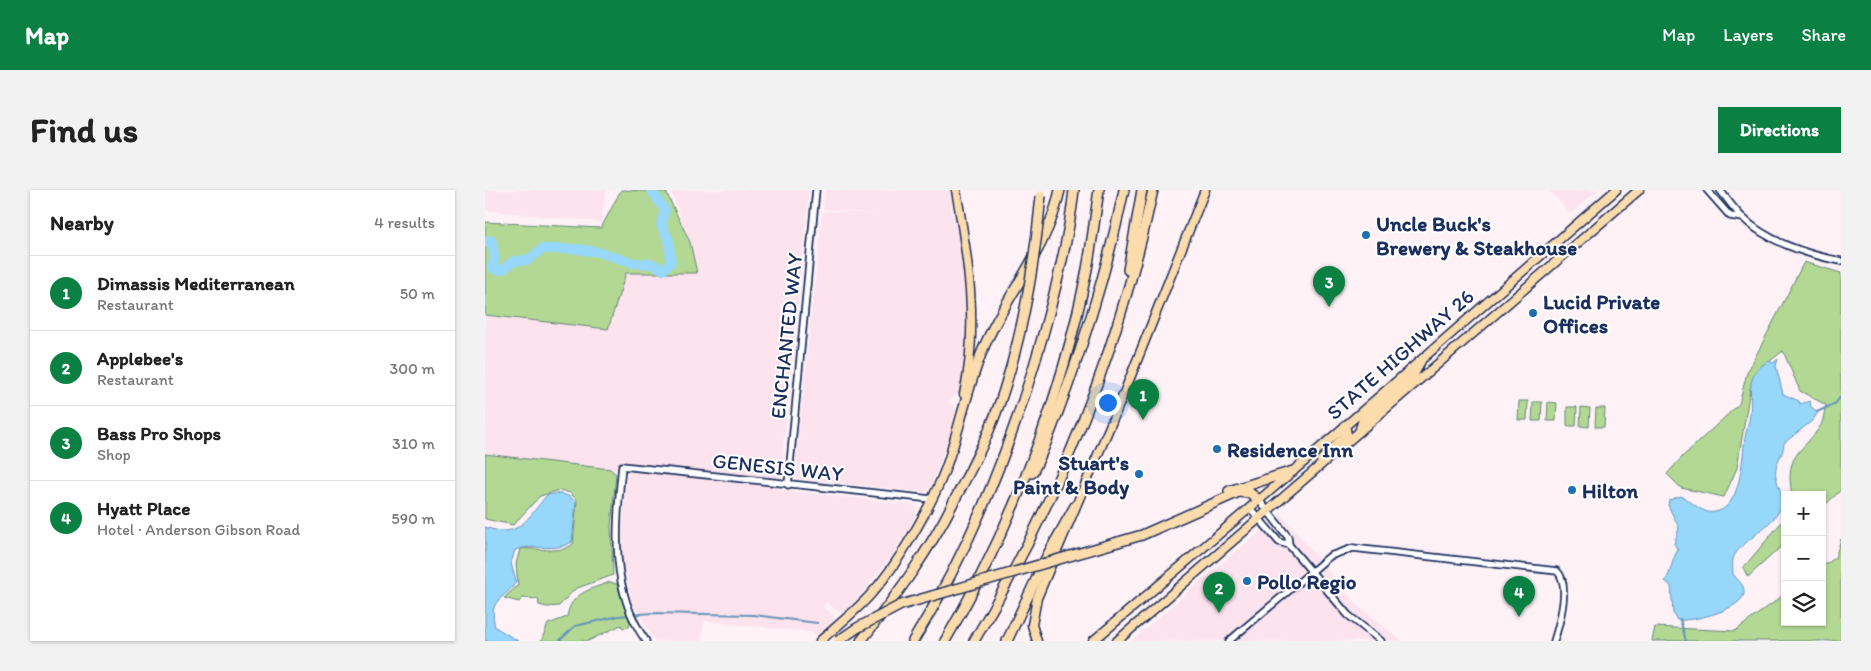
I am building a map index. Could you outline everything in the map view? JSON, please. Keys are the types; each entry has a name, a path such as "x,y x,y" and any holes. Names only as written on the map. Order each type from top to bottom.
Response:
{"highway":[{"path":"952,449 991,330 1032,264 1048,230 1060,190"},
{"path":"913,641 953,571 1007,450 1025,397 1056,288 1074,190"},
{"path":"945,641 967,602 1017,496 1042,432 1071,336 1087,269 1099,190"},
{"path":"1017,496 1033,471 1052,429 1081,351 1102,280 1124,190"},
{"path":"1118,320 1141,190"},
{"path":"974,641 1027,547 1069,457 1107,357 1142,242 1153,190"},
{"path":"859,641 870,630 915,568 942,526 973,466 1004,391 1026,301 1042,193"},
{"path":"1193,512 1238,486 1293,472"},
{"path":"838,641 857,628 901,605 1142,535 1239,492 1249,493 1259,500"},
{"path":"1007,641 1047,556 1075,506"}],"main road":[{"path":"820,641 871,594 915,533 952,449 968,373 971,324 970,278 956,190"},
{"path":"1037,641 1031,625 1034,608 1075,506 1125,393 1205,190"},
{"name":"STATE HIGHWAY 26","path":"1093,641 1293,472 1616,190"},
{"name":"STATE HIGHWAY 26","path":"1117,641 1639,190"},
{"path":"1539,257 1548,267"},
{"path":"1359,432 1363,419 1413,377 1423,357"},
{"path":"1315,470 1325,455 1347,434 1345,425"}],"street":[{"name":"ENCHANTED WAY","path":"788,485 816,190"},
{"path":"1707,190 1730,216 1743,218"},
{"path":"1720,190 1743,218 1784,244 1824,258 1841,260"},
{"name":"GENESIS WAY","path":"645,641 628,608 619,578 616,543 622,466 931,500"},
{"path":"1259,500 1288,537 1289,545"},
{"path":"1250,508 1279,542 1289,545 1348,615 1381,641"},
{"path":"1229,641 1329,556 1353,548 1557,571 1561,575 1564,588 1554,641"}],"shaded area":[{"path":"485,190 606,190 601,222 485,210"},
{"path":"670,190 809,190 779,490 907,504 915,506 917,509 914,520 891,557 846,612 839,612 826,602 823,607 834,615 834,623 818,637 810,632 704,621 701,641 655,641 634,606 621,557 626,478 630,474 610,469 485,454 485,315 608,329 626,273 690,242"},
{"path":"825,190 952,190 954,199 951,206 952,214 957,216 967,274 967,313 964,324 968,330 966,360 961,391 956,396 951,397 949,403 956,410 952,430 930,488 924,492 794,477 822,214 825,211 880,214 823,209"},
{"path":"1549,190 1598,190 1570,214"},
{"path":"1282,515 1356,604 1402,641 1132,641 1220,564"}],"green space":[{"path":"621,190 666,192 690,242 697,273 626,273 608,329 485,315 485,222 601,228"},
{"path":"1804,262 1841,273 1841,490 1826,504 1826,491 1791,491 1790,470 1793,462 1796,455 1821,425 1826,405 1800,391 1783,351 1761,368 1750,389 1737,468 1724,497 1681,488 1667,474 1683,456 1739,404 1747,373"},
{"path":"1519,401 1528,401 1527,420 1518,420"},
{"path":"1533,402 1542,402 1541,421 1532,421"},
{"path":"1548,402 1557,403 1556,421 1547,421"},
{"path":"1567,407 1577,407 1576,426 1567,426"},
{"path":"1581,407 1590,408 1589,427 1580,426"},
{"path":"1596,408 1605,408 1604,427 1595,427"},
{"path":"485,454 610,469 616,474 611,526 613,575 575,589 559,606 547,607 539,605 538,599 523,598 519,602 504,598 518,585 516,564 520,549 555,550 573,544 577,500 570,493 560,490 540,496 513,525 485,519"},
{"path":"1781,523 1781,547 1748,577 1743,568"},
{"path":"1841,539 1841,641 1652,641 1655,627 1735,631 1781,597 1781,626 1826,626 1826,564 1835,558"},
{"path":"610,582 617,584 630,623 629,627 623,628 621,625 588,641 541,641 548,624 567,617 572,602 577,597"}],"water":[{"path":"1778,359 1776,366 1783,394 1799,401 1800,404 1810,401 1811,407 1818,412 1813,420 1784,443 1776,473 1781,493 1781,506 1776,516 1741,547 1733,559 1733,574 1741,583 1744,590 1743,597 1737,603 1717,613 1694,619 1677,620 1673,613 1671,586 1665,581 1678,550 1674,544 1679,528 1668,505 1669,500 1681,496 1702,510 1711,512 1724,508 1731,501 1739,481 1745,435 1750,415 1752,378 1761,366 1769,361 1773,363"},
{"path":"560,493 576,502 572,542 552,548 530,547 515,550 511,563 516,582 495,605 493,617 495,627 518,641 485,641 485,527 507,531 515,529 528,519 547,495"}],"waterway":[{"path":"485,243 489,240 492,241 495,259 492,267 494,269 502,270 514,261 528,260 542,249 577,249 598,252 634,263 653,264 663,270 671,262 669,240 661,225 665,210 651,190"},
{"path":"1817,412 1836,403 1841,396"},
{"path":"559,641 575,626 619,616 652,613 754,615 817,623"},
{"path":"1680,619 1686,641"}],"place":[{"name":"Uncle Buck's Brewery & Steakhouse","path":"1366,235"},
{"name":"Bass Pro Shops","path":"1329,307"},
{"name":"Lucid Private Offices","path":"1533,313"},
{"name":"Dimassis Mediterranean","path":"1143,420"},
{"name":"Residence Inn","path":"1217,449"},
{"name":"Stuart's Paint & Body","path":"1139,474"},
{"name":"Hilton","path":"1572,490"},
{"name":"Pollo Regio","path":"1247,581"},
{"name":"Applebee's","path":"1219,613"},
{"name":"Hyatt Place","path":"1519,617"}]}
